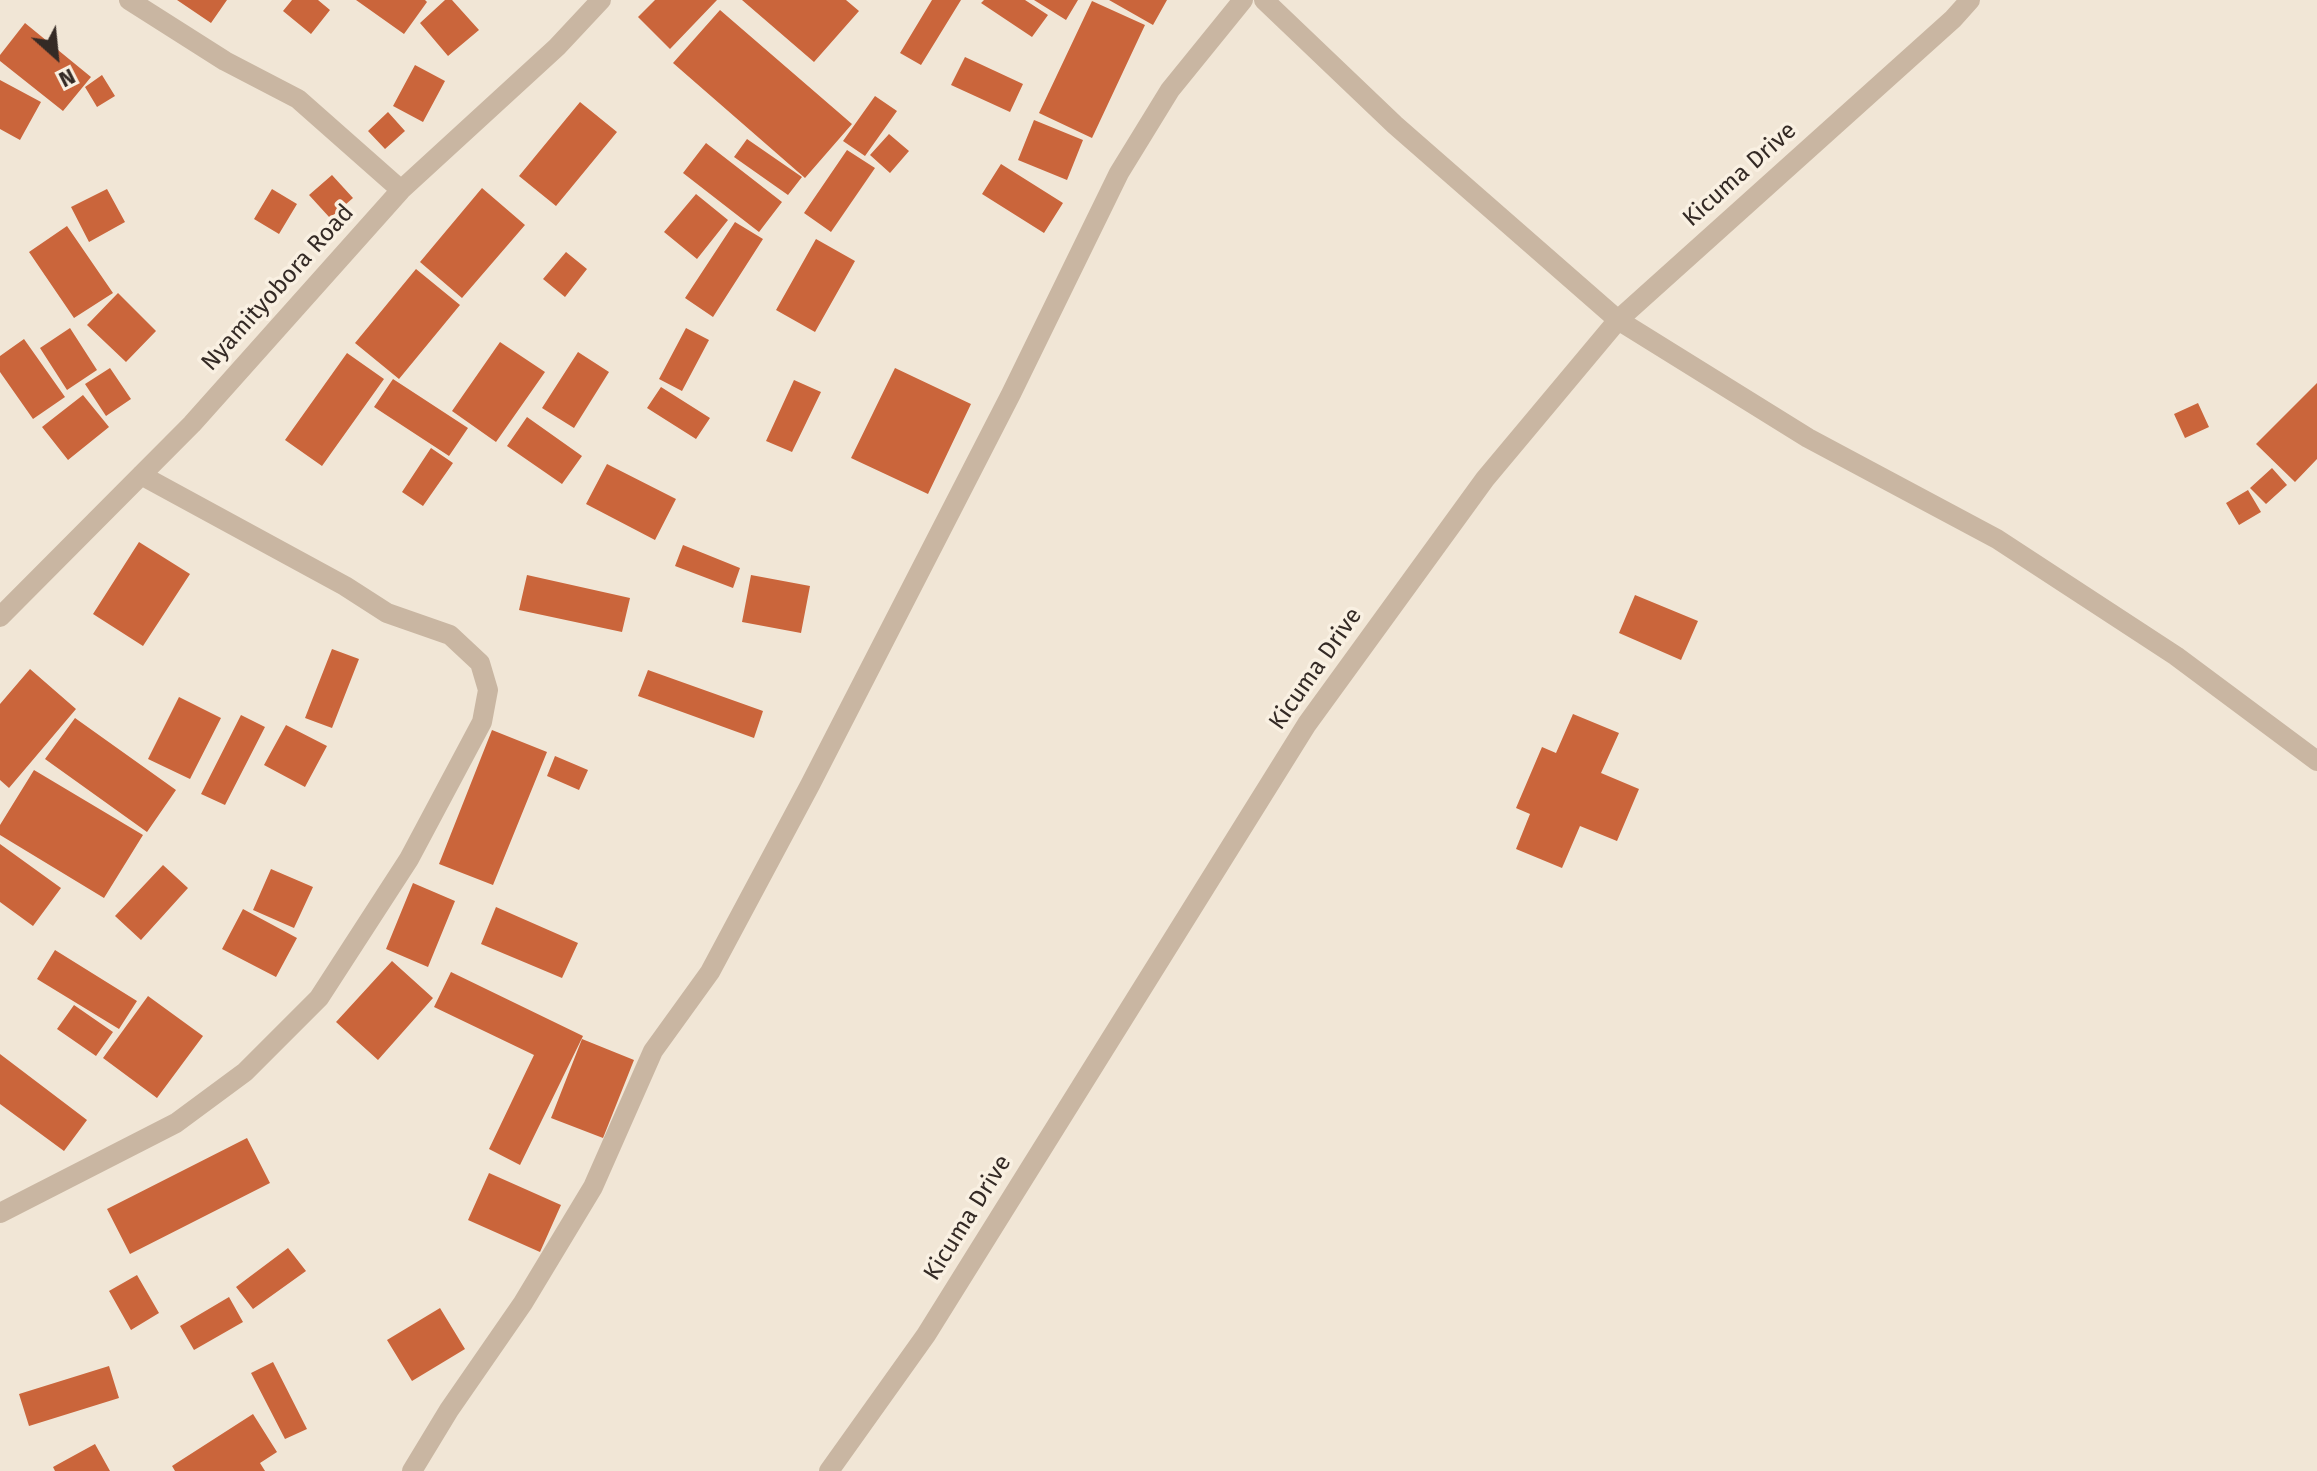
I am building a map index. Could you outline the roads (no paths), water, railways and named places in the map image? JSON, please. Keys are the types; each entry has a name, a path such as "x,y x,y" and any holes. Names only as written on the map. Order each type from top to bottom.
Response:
{"street":[{"path":"129,0 225,61 298,99 401,190"},
{"name":"Nyamityobora Road","path":"0,617 202,412 401,190 557,47 601,0"},
{"path":"412,1471 449,1410 523,1303 593,1187 653,1051 710,972 796,812 1011,394 1119,173 1170,90 1243,0"},
{"path":"1264,0 1395,125 1618,320 1808,438 1997,539 2176,656 2317,761"},
{"name":"Kicuma Drive","path":"829,1471 926,1335 1307,724 1485,479 1618,320 1953,19 1970,0"},
{"path":"0,1213 176,1123 245,1072 319,998 409,859 482,722 488,690 480,663 450,635 387,613 345,586 141,475"}]}
